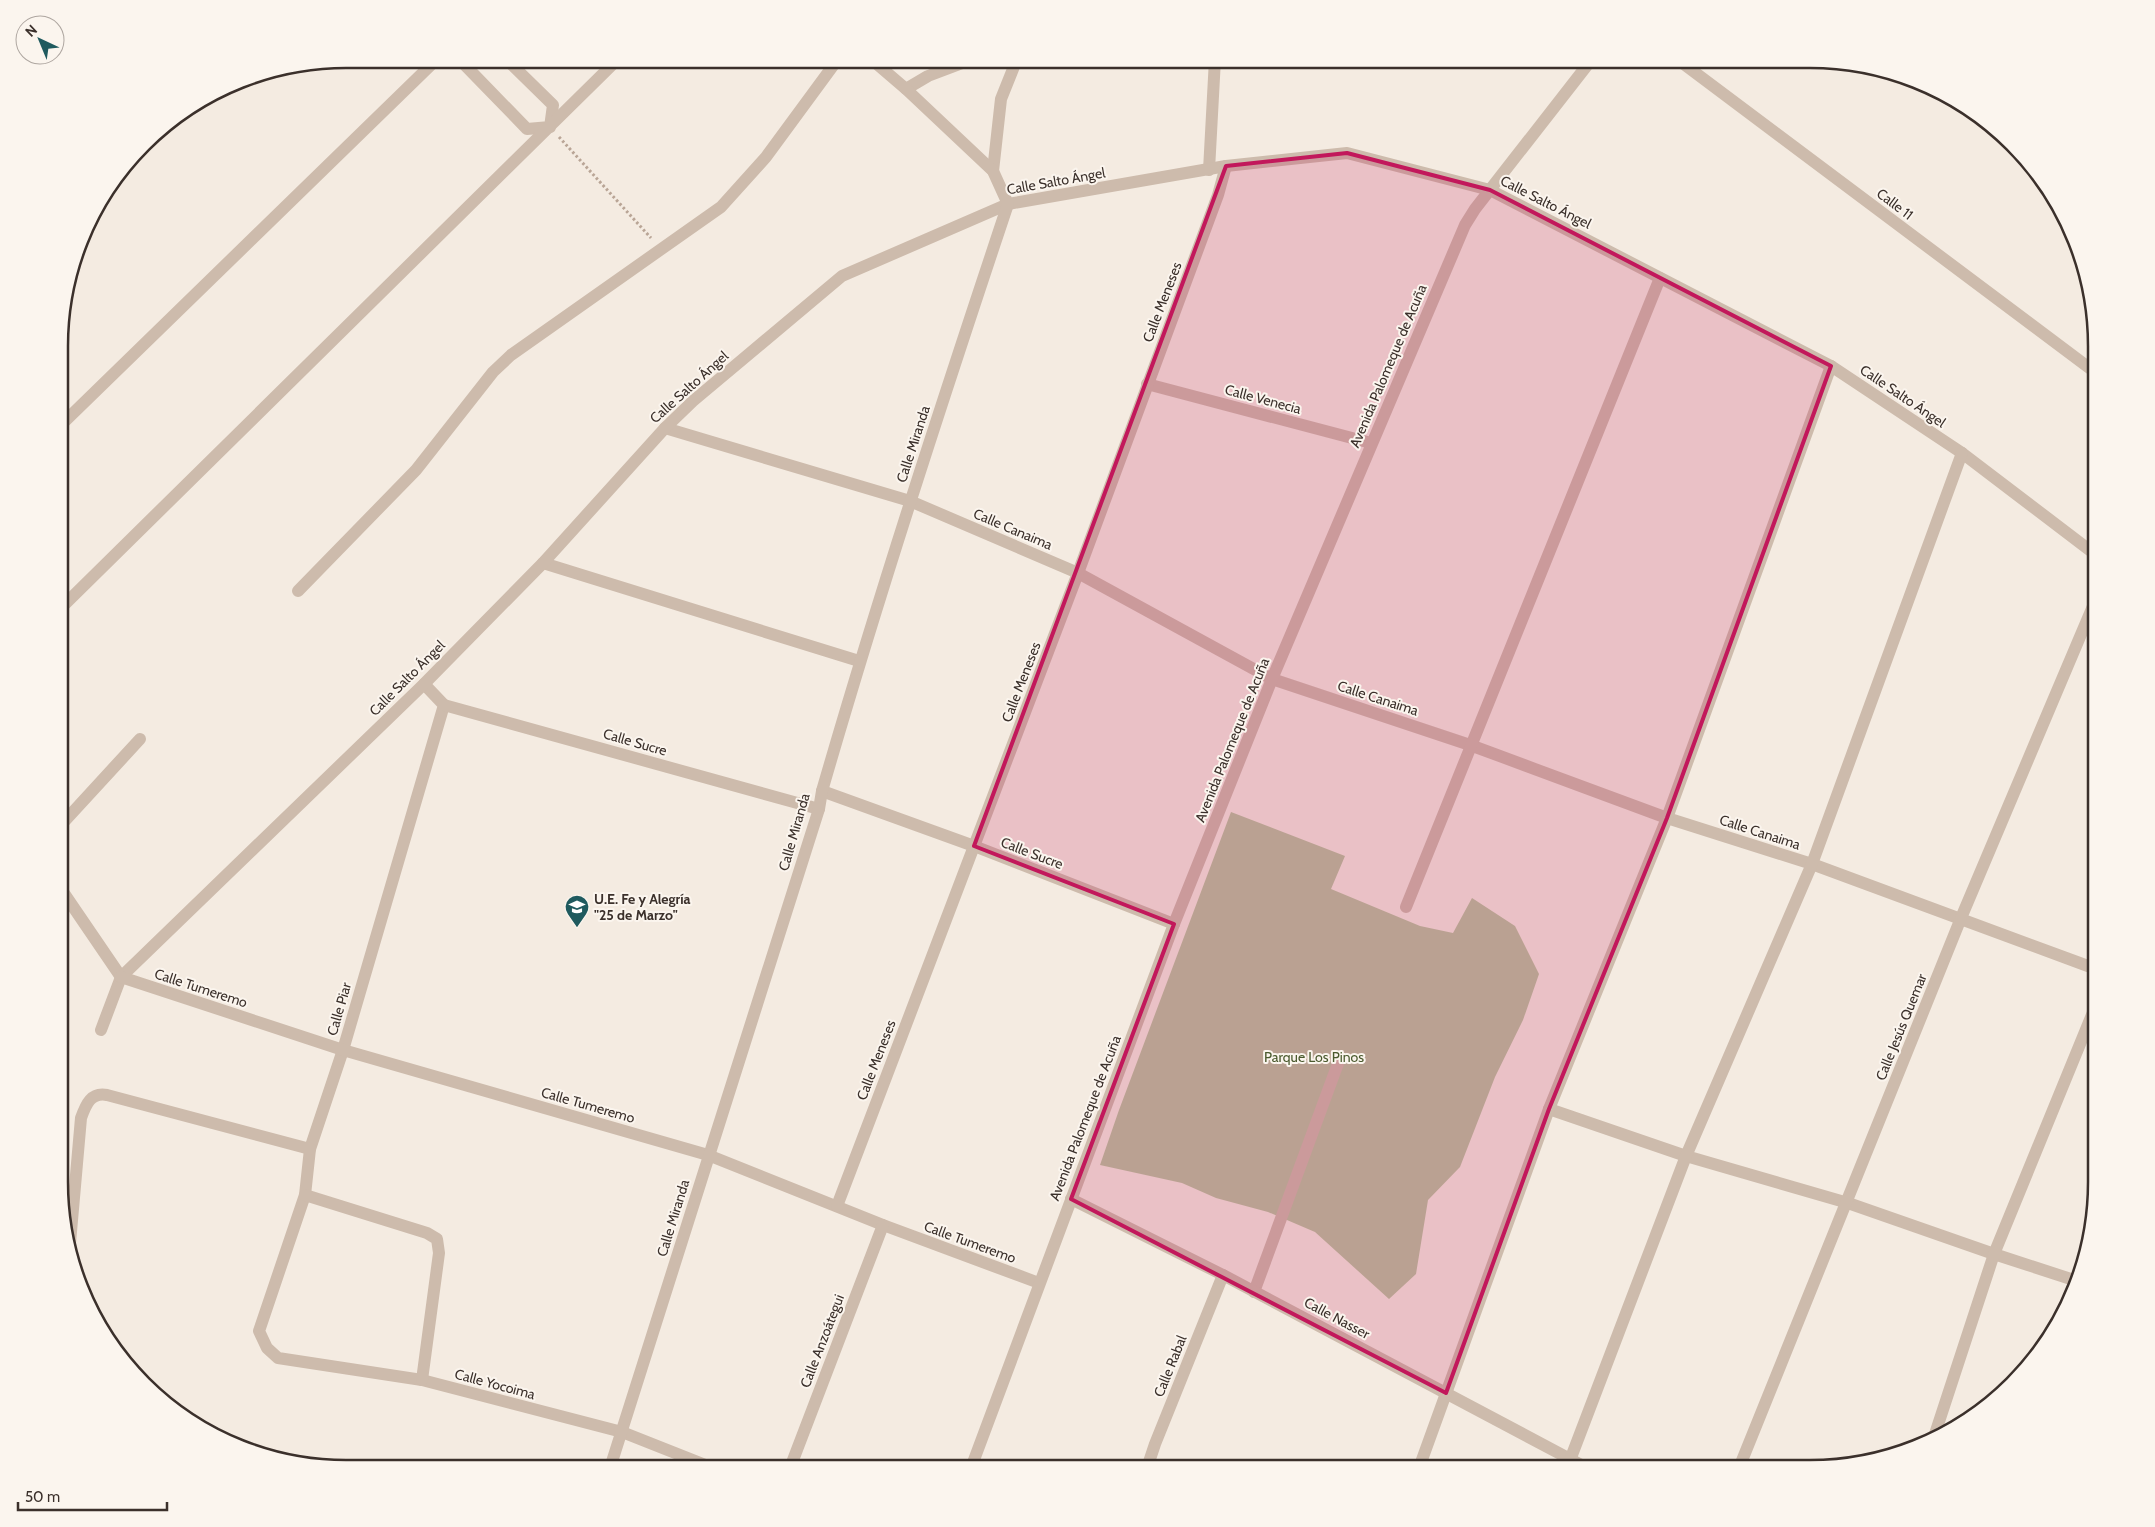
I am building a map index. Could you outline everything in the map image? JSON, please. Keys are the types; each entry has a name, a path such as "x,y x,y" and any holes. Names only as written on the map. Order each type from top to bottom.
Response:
{"street":[{"path":"68,417 428,68"},
{"path":"468,68 527,129 550,128"},
{"path":"515,68 553,105 550,128"},
{"path":"68,601 609,68"},
{"path":"298,590 416,470 493,372 510,355 721,207 766,157 831,68"},
{"path":"885,68 993,171 1008,204"},
{"path":"906,89 928,76 949,68"},
{"path":"993,171 1001,99 1013,68"},
{"path":"1209,170 1215,68"},
{"name":"Avenida Palomeque de Acuña","path":"974,1460 1174,924 1272,679 1466,224 1490,190 1585,68"},
{"name":"Calle 11","path":"1689,68 2088,367"},
{"name":"Calle Salto Ángel","path":"121,977 424,684 543,563 665,428 693,401 842,276 1008,204 1226,166 1347,153 1490,190 1831,366 1962,453 2088,549"},
{"name":"Calle Meneses","path":"837,1206 1078,573 1218,195 1226,166"},
{"name":"Calle Miranda","path":"613,1460 819,809 822,791 859,661 1008,204"},
{"path":"1406,907 1660,278"},
{"path":"1422,1460 1549,1109 1668,818 1831,366"},
{"name":"Calle Venecia","path":"1147,384 1371,443"},
{"name":"Calle Canaima","path":"665,428 910,501 1078,573 1272,679 1470,745 1668,818 1812,864 2088,966"},
{"path":"1571,1460 1686,1156 1812,864 1962,453"},
{"path":"543,563 859,661"},
{"name":"Calle Jesús Quemar","path":"1742,1460 1848,1203 1961,918 2088,618"},
{"path":"424,684 444,705"},
{"name":"Calle Sucre","path":"444,705 819,809"},
{"name":"Calle Piar","path":"267,1348 259,1331 305,1195 310,1149 343,1050 444,705"},
{"path":"68,817 140,739"},
{"name":"Calle Sucre","path":"822,791 974,846 1174,924"},
{"path":"68,899 121,977 101,1030"},
{"name":"Calle Tumeremo","path":"121,977 343,1050 708,1155 883,1225 1039,1284"},
{"path":"1937,1428 1994,1254 2088,1025"},
{"path":"1254,1292 1340,1058"},
{"path":"71,1226 81,1118 86,1104 94,1096 107,1095 310,1149"},
{"path":"1549,1109 1686,1156 1848,1203 2070,1279"},
{"path":"305,1195 427,1232 437,1239 439,1253 422,1380"},
{"name":"Calle Nasser","path":"1071,1199 1446,1393 1562,1460"},
{"name":"Calle Anzoátegui","path":"793,1460 883,1225"},
{"name":"Calle Rabal","path":"1150,1460 1223,1276"},
{"name":"Calle Yocoima","path":"267,1348 278,1358 422,1380 622,1432 692,1460"}],"path":[{"path":"550,128 662,250"}],"highlighted area":[{"path":"1347,153 1490,190 1831,366 1667,818 1549,1109 1446,1393 1071,1199 1174,924 974,846 1226,166"}],"green space":[{"name":"Parque Los Pinos","path":"1231,812 1345,856 1331,889 1420,926 1453,933 1472,898 1515,926 1539,974 1523,1020 1495,1077 1460,1167 1428,1200 1416,1274 1389,1299 1315,1232 1268,1212 1216,1198 1182,1183 1100,1165"}],"place":[{"name":"U.E. Fe y Alegría \"25 de Marzo\"","path":"577,928"}]}
